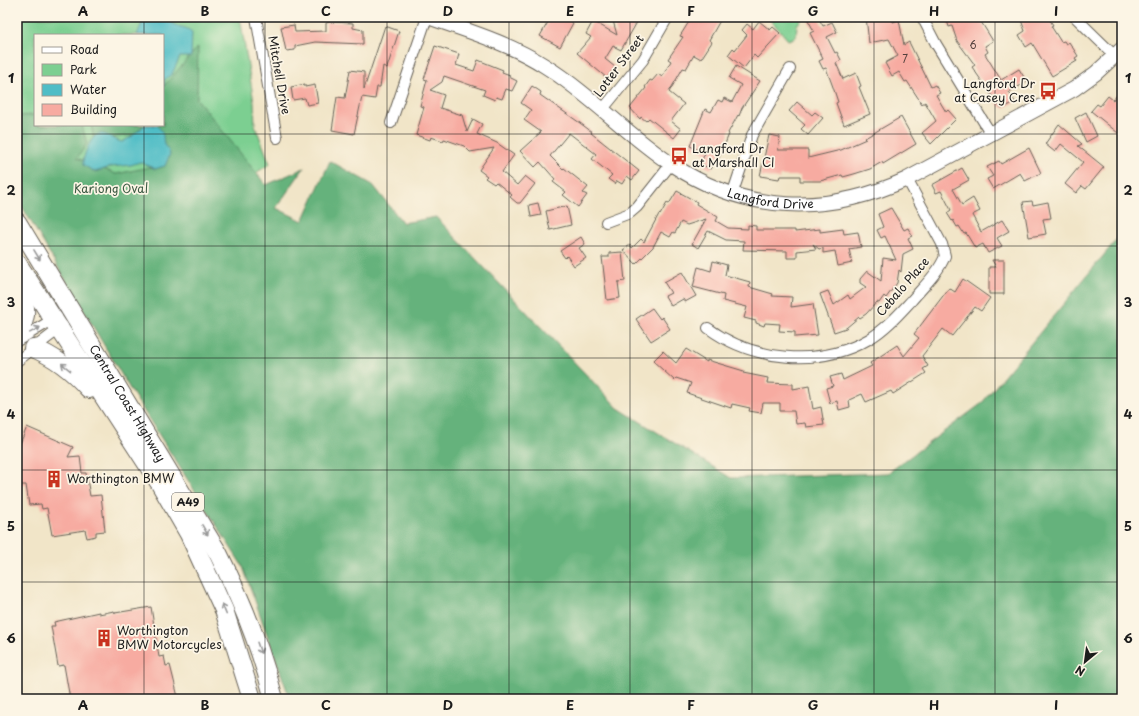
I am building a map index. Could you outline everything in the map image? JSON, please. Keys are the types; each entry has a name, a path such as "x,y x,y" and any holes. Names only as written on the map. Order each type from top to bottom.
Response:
{"highway":[{"name":"Central Coast Highway","path":"17,222 218,552 255,637 274,699"},
{"name":"Central Coast Highway","path":"17,263 145,460 189,534 206,568 224,610 252,699"},
{"path":"17,285 26,308 26,316 17,333"},
{"path":"33,348 52,356 77,376 96,398 124,442 145,460"}],"street":[{"name":"Mitchell Drive","path":"256,17 277,138"},
{"name":"Langford Drive","path":"428,17 495,40 521,52 568,81 671,164 707,184 732,195 776,204 821,205 866,196 907,179 1074,89 1118,53"},
{"path":"391,123 428,17"},
{"name":"Lotter Street","path":"603,109 643,60 668,17"},
{"path":"922,17 936,44 991,134"},
{"path":"1075,17 1118,53"},
{"path":"732,195 752,135 790,69"},
{"path":"606,222 630,212 637,207 671,164"},
{"name":"Cebalo Place","path":"708,328 723,339 765,354 792,358 815,357 838,353 869,339 891,322 933,274 945,256 942,244 907,179"},
{"path":"17,341 56,324 72,313"},
{"path":"17,361 33,348 56,324"}],"green space":[{"name":"Kariong Oval","path":"17,17 240,17 254,102 255,125 270,164 90,277 17,153"},
{"path":"768,17 803,17 797,25 796,37 788,40"},
{"path":"198,47 197,99 266,185 304,168 276,208 303,221 330,161 373,185 403,223 436,217 618,408 731,478 888,473 981,404 1122,233 1122,699 290,699 243,567 130,389 17,198 17,116 34,115 34,126 82,126 87,144 77,158 116,174 165,164 157,132 94,140 91,126 164,126 164,86"}],"water":[{"path":"148,17 167,17 177,26 188,29 192,32 191,57 180,57 172,74 165,79 164,84 164,34 137,34 142,23"},
{"path":"144,126 157,126 161,131 165,146 170,154 165,166 155,169 140,162 131,165 111,167 95,172 83,165 84,157 90,142 96,135 105,134 122,142 131,137"}],"building":[{"path":"551,17 561,17 573,23 560,47 540,36"},
{"path":"612,17 640,17 621,50 613,46 605,59 615,67 607,78 577,53 591,37 586,34 593,21 617,35"},
{"path":"692,17 722,17 709,40 712,42 701,59 694,55 686,69 683,68 669,92 684,104 671,121 681,129 674,138 649,118 646,121 641,117 640,119 630,108 646,88 645,87 650,80 652,81 658,74 662,77 671,61 668,59 683,37 680,36"},
{"path":"818,17 823,26 832,22 837,32 827,37 835,53 837,52 841,60 836,63 843,79 856,73 861,86 859,87 870,114 844,125 836,103 838,102 826,68 823,69 819,61 823,59 810,33 814,31 808,20"},
{"path":"866,17 892,17 893,22 899,20 904,45 909,42 931,87 935,85 940,93 936,95 946,112 948,110 956,119 931,144 922,133 936,121 925,102 922,104 907,81 905,82 899,72 892,76 885,63 898,56 889,39 869,43"},
{"path":"946,17 978,17 993,41 985,46 988,52 985,54 1001,80 1019,69 1027,82 1009,92 1015,102 1003,108 999,106 972,67 975,65 957,41 952,26 949,27"},
{"path":"1020,17 1048,17 1053,25 1051,26 1061,42 1064,41 1066,44 1069,42 1078,56 1075,58 1077,61 1052,76 1032,43 1026,47 1019,35 1025,31"},
{"path":"759,21 770,30 773,27 780,33 757,58 754,55 744,68 728,55 733,48 735,50 747,35 742,30 747,24 753,29"},
{"path":"326,23 353,23 353,28 363,30 363,44 315,42 295,46 295,50 286,51 281,27 294,25 295,32 326,31"},
{"path":"385,26 399,31 387,68 383,66 380,87 377,87 375,99 362,97 354,134 332,130 337,97 345,98 350,70 364,72 364,89"},
{"path":"435,46 459,54 456,65 474,71 478,60 503,70 502,72 510,75 509,77 517,81 512,91 506,89 502,99 496,97 495,100 483,95 485,90 444,76 442,82 430,90 444,95 440,108 462,115 467,132 473,119 482,124 477,134 497,143 514,155 502,172 517,185 525,176 535,184 520,203 517,203 510,197 512,195 496,182 494,184 485,178 487,176 479,170 494,148 470,152 464,146 444,139 443,141 431,137 430,140 416,135 424,107 420,106 427,80 424,79"},
{"path":"736,66 760,81 742,108 739,116 738,115 728,133 729,134 721,154 717,161 715,160 711,169 700,164 705,153 690,146 705,109 711,112 718,100 722,102 724,98 732,102 741,85 729,78"},
{"path":"305,84 305,87 315,85 318,103 307,105 305,98 293,100 291,87"},
{"path":"532,86 541,92 540,95 592,132 591,133 639,171 632,180 627,176 622,184 617,181 615,184 608,179 612,175 592,159 596,154 569,133 550,156 563,169 564,168 588,187 583,193 587,195 578,207 563,195 566,192 553,182 555,179 540,162 535,167 520,151 541,132 524,120 531,110 521,103"},
{"path":"1122,89 1122,127 1118,133 1091,111 1097,104 1100,106 1108,96 1113,100"},
{"path":"797,102 812,115 815,112 823,118 808,135 801,129 805,125 789,111"},
{"path":"1086,112 1097,136 1086,142 1075,118"},
{"path":"901,117 916,144 883,164 882,162 870,169 854,174 843,177 842,175 820,181 800,181 800,176 780,176 779,179 760,176 769,135 780,137 778,150 808,150 808,158 841,150 866,139 865,138"},
{"path":"1059,124 1082,144 1078,146 1104,167 1086,189 1082,186 1076,193 1065,184 1083,162 1061,144 1055,152 1045,144"},
{"path":"1029,148 1041,173 1025,181 1020,173 993,189 987,179 993,176 987,167 999,161 1001,164"},
{"path":"962,168 969,180 953,189 962,205 973,198 980,211 972,215 981,232 1002,220 1009,231 997,238 1002,246 988,253 983,244 975,248 966,233 964,234 959,226 957,227 953,220 952,221 947,213 951,210 941,191 936,193 932,185"},
{"path":"677,191 697,202 696,204 718,217 716,221 728,228 748,229 748,225 756,226 756,230 795,230 795,232 820,229 820,232 843,229 844,234 858,232 861,247 849,249 852,263 838,266 835,251 823,253 823,248 819,249 813,244 816,249 797,251 797,258 787,258 787,251 743,250 744,241 726,240 708,231 698,248 692,244 706,219 687,225 681,222 675,233 673,232 670,237 661,232 653,247 636,264 623,250 630,245 632,248 641,239 644,242 659,214 660,215 667,203 669,204"},
{"path":"1032,201 1033,205 1048,202 1051,218 1043,219 1046,234 1029,237 1023,202"},
{"path":"538,203 541,215 531,217 529,205"},
{"path":"567,206 571,225 550,230 546,211"},
{"path":"891,208 904,230 908,228 912,236 908,238 913,249 903,254 901,272 899,270 897,283 886,298 884,296 879,303 877,302 866,314 860,318 859,317 846,328 834,332 820,294 828,291 834,305 848,295 850,299 866,287 860,283 860,279 867,271 881,281 883,258 896,260 885,236 881,238 877,230 883,227 878,214"},
{"path":"581,237 585,244 579,248 586,258 574,266 567,256 565,258 560,251"},
{"path":"622,252 625,281 618,282 620,298 607,300 602,257 609,257 609,253"},
{"path":"992,260 1004,260 1004,294 989,294 989,267 996,267"},
{"path":"713,261 727,265 725,275 750,282 749,287 773,294 772,296 792,297 791,307 813,304 818,335 795,337 795,332 779,331 780,324 765,323 764,326 756,323 756,321 744,318 747,307 723,301 724,295 693,287 698,267 711,271"},
{"path":"682,272 696,296 685,302 683,299 671,306 665,296 671,293 664,282"},
{"path":"963,279 990,298 981,311 975,307 952,336 943,329 922,356 928,366 923,369 926,373 893,394 891,391 866,402 862,394 849,400 850,407 839,410 837,401 830,403 826,388 833,386 830,377 841,374 843,380 872,366 870,363 897,345 904,356 919,338 914,334 949,288 955,292"},
{"path":"652,308 660,319 662,317 670,329 651,341 636,319"},
{"path":"686,349 707,362 707,360 744,371 743,373 768,378 767,383 793,384 793,389 809,386 813,409 821,407 824,425 806,427 805,423 796,424 794,411 780,411 780,403 763,403 761,413 749,411 750,408 732,404 731,408 687,393 691,383 676,378 674,380 653,361 663,351 676,363"},
{"name":"Worthington BMW","path":"27,427 73,447 68,457 80,456 82,473 86,473 90,496 101,495 105,531 96,532 96,536 87,538 85,530 52,535 47,508 42,509 41,504 29,505 26,485 21,485 17,451"},
{"path":"151,607 159,657 164,656 166,666 170,665 178,697 168,699 70,699 64,665 58,666 51,626 55,626 54,622 99,612 99,614 114,611 115,613"}],"place":[{"name":"Langford Dr at Casey Cres","path":"1048,91"},
{"name":"Langford Dr at Marshall Cl","path":"679,156"},
{"name":"Worthington BMW","path":"54,479"},
{"name":"Worthington BMW Motorcycles","path":"104,638"}]}
